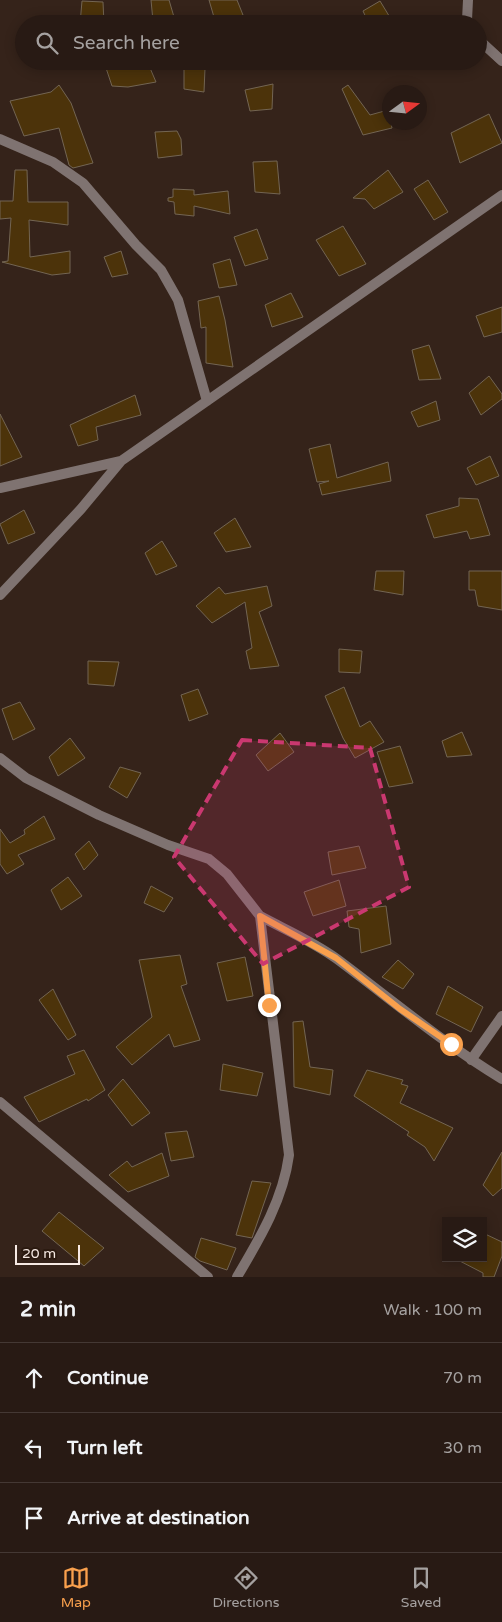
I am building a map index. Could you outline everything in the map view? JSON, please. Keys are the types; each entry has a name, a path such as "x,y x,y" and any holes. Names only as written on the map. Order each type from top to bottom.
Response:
{"street":[{"path":"467,15 468,0"},
{"path":"487,47 502,61"},
{"path":"0,139 53,162 83,183 136,245 161,270 178,300 207,401"},
{"path":"0,595 81,509 121,461 502,195"},
{"path":"0,488 121,461"},
{"path":"0,758 26,778 99,815 168,845 209,859 227,874 260,916 336,958 400,1009 471,1060 502,1079"},
{"path":"237,1277 269,1221 286,1177 289,1155 260,916"},
{"path":"471,1060 502,1016"},
{"path":"0,1102 208,1277"}],"highlighted area":[{"path":"242,740 370,748 409,887 263,964 174,857"}],"building":[{"path":"151,0 169,0 173,15 152,15"},
{"path":"209,0 237,0 243,15 213,15"},
{"path":"82,1 103,2 104,15 81,15"},
{"path":"380,1 389,15 365,15 363,11"},
{"path":"107,70 151,70 156,82 128,87 112,86"},
{"path":"184,70 205,70 204,92 184,89"},
{"path":"273,84 272,109 250,111 245,90"},
{"path":"59,85 71,103 93,163 73,168 69,165 59,128 24,136 10,101 51,92"},
{"path":"348,85 370,115 382,112 382,130 384,130 363,135 342,89"},
{"path":"489,114 502,143 460,163 451,133"},
{"path":"177,131 181,139 182,155 158,158 155,132"},
{"path":"277,161 280,194 255,192 253,162"},
{"path":"15,170 27,170 28,202 68,202 68,225 29,220 30,257 70,251 70,273 52,275 2,262 8,261 11,218 0,219 0,201 13,201"},
{"path":"388,170 403,192 374,209 365,199 353,198"},
{"path":"428,180 448,212 434,220 414,189"},
{"path":"173,189 194,190 194,195 228,191 230,214 194,206 194,216 175,214 174,202 168,201 168,198 173,197"},
{"path":"343,226 366,264 339,276 316,240"},
{"path":"257,229 268,259 245,266 234,237"},
{"path":"121,251 128,274 112,277 104,257"},
{"path":"230,259 237,285 219,288 213,264"},
{"path":"291,293 303,317 272,327 265,305"},
{"path":"219,296 233,367 206,363 206,327 201,328 198,301"},
{"path":"502,307 502,332 484,337 476,316"},
{"path":"429,345 441,379 419,380 412,350"},
{"path":"489,376 502,394 502,399 481,415 469,393"},
{"path":"135,395 141,415 96,427 98,440 78,446 70,425"},
{"path":"436,401 440,420 418,427 411,412"},
{"path":"0,414 22,457 0,466"},
{"path":"330,444 337,478 388,462 391,481 322,495 319,484 329,481 317,482 309,449"},
{"path":"490,456 499,476 476,485 467,468"},
{"path":"459,498 478,499 490,535 470,539 467,531 434,538 426,515 459,506"},
{"path":"24,510 35,533 8,544 0,524"},
{"path":"235,518 251,547 226,552 214,533"},
{"path":"162,541 177,566 156,575 145,553"},
{"path":"376,571 404,571 403,595 374,590"},
{"path":"469,571 502,571 502,610 478,606 475,590 469,590"},
{"path":"267,586 272,606 259,612 279,666 250,669 246,651 252,648 245,602 212,623 196,606 219,587 225,594"},
{"path":"339,649 362,651 360,673 339,672"},
{"path":"88,661 119,662 114,686 88,684"},
{"path":"344,687 360,727 370,721 384,742 355,758 343,738 325,696"},
{"path":"198,689 208,714 189,721 181,695"},
{"path":"20,702 35,729 13,740 2,709"},
{"path":"462,732 472,755 447,757 442,741"},
{"path":"280,733 294,752 268,771 256,755"},
{"path":"70,738 85,758 58,776 49,757"},
{"path":"400,746 413,783 389,787 377,752"},
{"path":"120,767 141,773 127,798 109,787"},
{"path":"44,816 55,839 18,855 24,864 7,874 0,864 0,829 10,843 25,834 24,830"},
{"path":"89,841 98,855 84,870 75,854"},
{"path":"359,846 366,868 332,875 328,852"},
{"path":"68,877 82,896 61,910 51,890"},
{"path":"339,880 346,906 313,916 304,892"},
{"path":"151,886 173,898 164,912 144,903"},
{"path":"386,906 391,944 361,953 359,929 349,927 347,911"},
{"path":"180,955 187,984 181,986 200,1040 174,1047 169,1034 132,1065 116,1047 152,1017 139,960"},
{"path":"245,957 253,996 227,1001 217,963"},
{"path":"398,960 414,974 403,989 382,977"},
{"path":"448,986 483,1007 471,1032 436,1014"},
{"path":"53,989 76,1035 68,1040 39,1000"},
{"path":"303,1021 310,1067 333,1070 330,1095 294,1087 293,1022"},
{"path":"84,1050 105,1090 88,1101 87,1099 39,1122 24,1097 75,1074 67,1056"},
{"path":"223,1064 263,1073 257,1096 220,1090"},
{"path":"367,1070 403,1080 401,1084 408,1086 400,1103 453,1128 434,1161 425,1147 407,1135 409,1132 354,1096"},
{"path":"123,1079 150,1113 132,1126 108,1095"},
{"path":"187,1131 194,1157 171,1161 165,1133"},
{"path":"502,1152 502,1188 493,1196 483,1185"},
{"path":"162,1153 169,1176 128,1192 109,1175 127,1161 132,1167"},
{"path":"252,1181 271,1183 252,1238 236,1235"},
{"path":"59,1212 104,1248 84,1266 42,1231"},
{"path":"487,1235 502,1242 502,1256 494,1277 483,1277 483,1273 462,1262 487,1262"},
{"path":"201,1238 236,1248 227,1270 200,1261 195,1257"}],"route":[{"path":"269,1005 260,916 336,958 400,1009 451,1044"}]}
